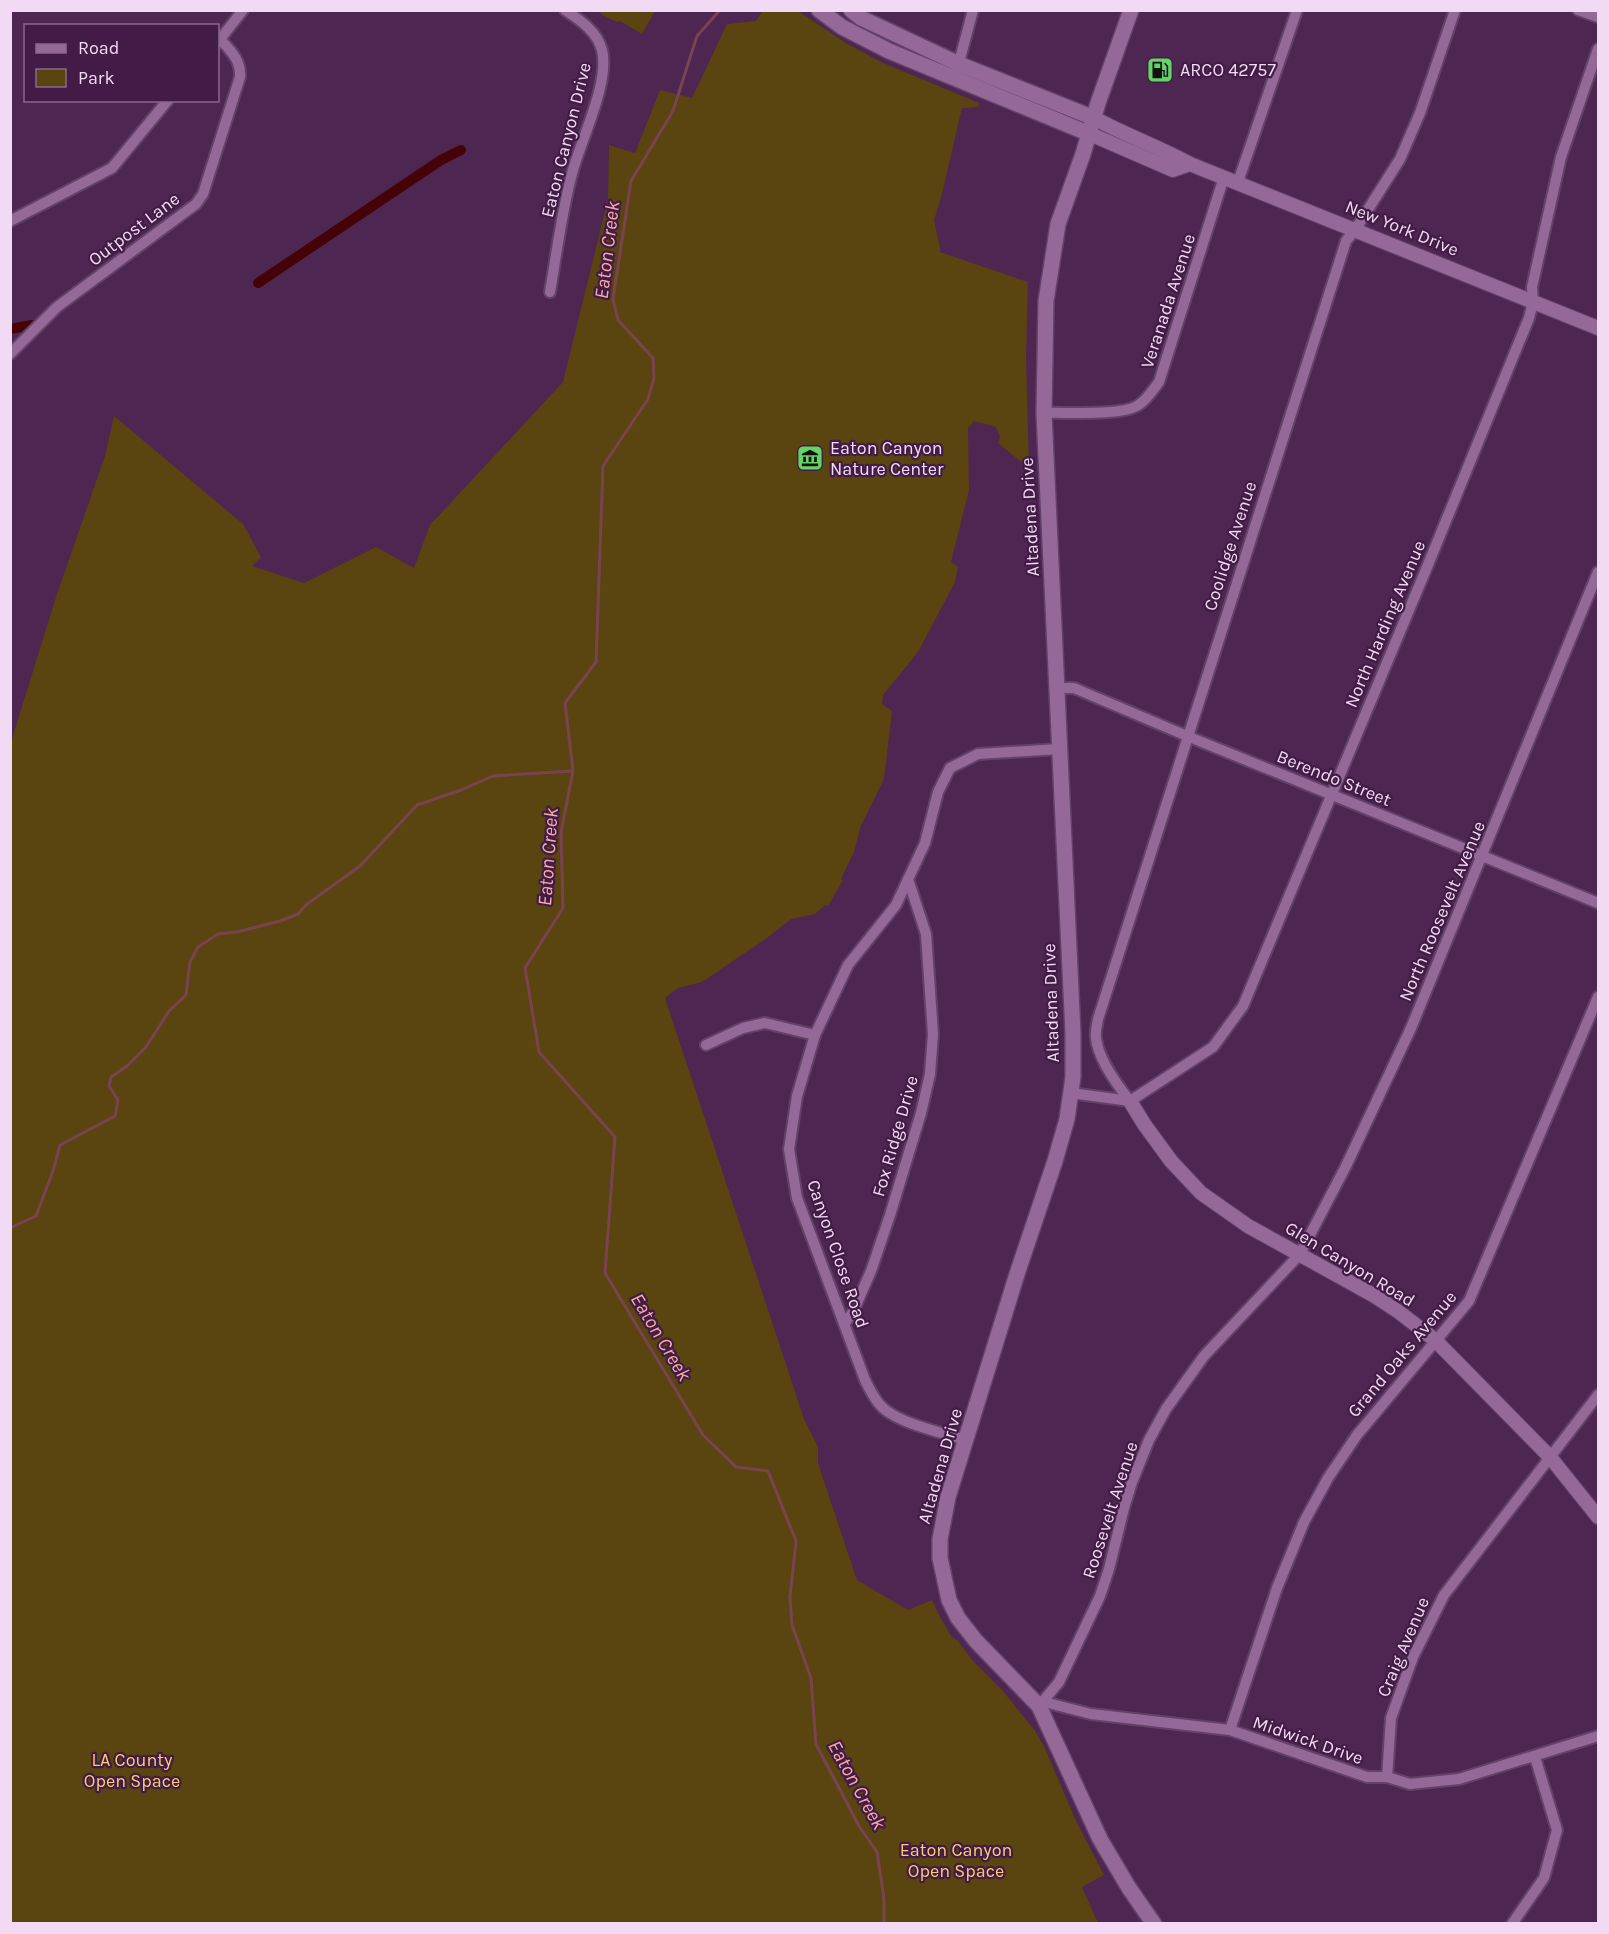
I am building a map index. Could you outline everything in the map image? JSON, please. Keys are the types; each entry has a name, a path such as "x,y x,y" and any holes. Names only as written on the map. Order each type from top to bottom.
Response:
{"main road":[{"name":"New York Drive","path":"819,10 842,27 889,51 1090,134"},
{"name":"New York Drive","path":"851,10 861,18 959,64 1094,118"},
{"name":"Altadena Drive","path":"1131,10 1058,224 1046,301 1044,413 1073,1034 1071,1093 1067,1119 1055,1161 1017,1274 948,1497 940,1539 943,1578 949,1600 958,1618 976,1641 1039,1706 1100,1839 1129,1888 1154,1923"}],"street":[{"path":"219,40 243,10"},
{"name":"Eaton Canyon Drive","path":"550,292 573,170 598,94 604,65 602,49 595,35 565,10"},
{"path":"954,79 973,10"},
{"path":"1238,182 1297,10"},
{"name":"Coolidge Avenue","path":"1130,1101 1120,1089 1100,1053 1096,1038 1098,1019 1346,240 1355,230 1400,159 1420,113 1455,10"},
{"path":"1578,10 1599,17"},
{"name":"Outpost Lane","path":"10,354 57,307 196,204 203,194 240,78 236,55 219,40"},
{"name":"North Harding Avenue","path":"1130,1101 1213,1047 1243,1005 1529,318 1533,302 1532,287 1561,157 1599,49"},
{"path":"10,221 112,168 166,102"},
{"name":"New York Drive","path":"1094,118 1190,164 1599,328"},
{"name":"New York Drive","path":"1090,134 1173,170 1190,164"},
{"name":"Veranada Avenue","path":"1044,413 1123,411 1149,397 1159,382 1224,177"},
{"name":"North Roosevelt Avenue","path":"1300,1254 1346,1166 1411,1028 1599,573"},
{"name":"Berendo Street","path":"1057,688 1074,688 1599,903"},
{"name":"Canyon Close Road","path":"966,1440 904,1420 882,1407 865,1380 797,1198 789,1149 797,1096 815,1035 848,965 896,905 925,843 938,792 950,768 978,754 1059,749"},
{"name":"Fox Ridge Drive","path":"845,1323 871,1271 921,1113 930,1074 933,1034 926,934 908,879"},
{"name":"Grand Oaks Avenue","path":"1230,1730 1285,1566 1316,1500 1357,1435 1469,1302 1599,998"},
{"path":"706,1045 742,1028 765,1023 815,1035"},
{"path":"1071,1093 1130,1101"},
{"name":"Glen Canyon Road","path":"1130,1101 1171,1161 1201,1193 1248,1226 1373,1295 1435,1340 1550,1457 1599,1517"},
{"name":"Roosevelt Avenue","path":"1039,1706 1059,1682 1100,1596 1132,1482 1149,1440 1166,1409 1204,1356 1300,1254"},
{"name":"Craig Avenue","path":"1387,1777 1391,1718 1413,1657 1444,1595 1599,1395"},
{"name":"Midwick Drive","path":"1039,1706 1048,1703 1091,1714 1230,1730 1367,1777 1387,1777 1410,1784 1459,1779 1599,1736"},
{"path":"1512,1923 1544,1878 1557,1830 1535,1757"}],"green space":[{"path":"763,10 798,11 846,43 881,62 979,103 978,107 962,108 934,220 940,252 1028,282 1026,358 1029,468 998,443 1000,437 996,427 974,421 968,428 969,490 951,562 958,567 955,582 918,652 883,695 882,704 892,711 884,779 860,828 854,852 841,879 843,880 828,906 825,905 815,914 791,919 702,982 678,988 665,998 804,1419 818,1447 818,1463 857,1580 908,1610 932,1600 951,1636 1003,1691 1035,1731 1044,1746 1076,1821 1104,1875 1082,1887 1098,1923 11,1923 11,742 56,597 105,456 114,416 243,524 261,557 252,566 304,583 376,547 414,568 430,525 563,382 608,199 609,145 635,153 660,90 692,98 727,24 756,21"},
{"path":"600,11 655,11 642,34 620,21 617,22 602,15"}],"waterway":[{"name":"Eaton Creek","path":"720,10 697,36 673,111 631,181 613,299 618,320 653,358 654,378 648,399 603,466 596,662 565,703 573,771 561,832 563,908 525,968 539,1052 615,1137 605,1273 703,1435 736,1467 768,1471 796,1541 790,1597 792,1625 811,1678 816,1744 859,1826 877,1852 884,1899 884,1924"},
{"path":"258,283 441,160 461,150"},
{"path":"10,329 32,325"},
{"path":"10,1228 36,1216 60,1145 115,1116 118,1100 109,1086 111,1077 127,1066 146,1047 169,1011 186,995 190,962 198,947 218,934 237,932 298,914 307,904 360,866 417,805 493,776 572,771"}],"place":[{"name":"ARCO 42757","path":"1160,70"},
{"name":"Eaton Canyon Nature Center","path":"810,458"}],"park label":[{"name":"LA County Open Space","path":"132,1770"},
{"name":"Eaton Canyon Open Space","path":"956,1860"}]}
